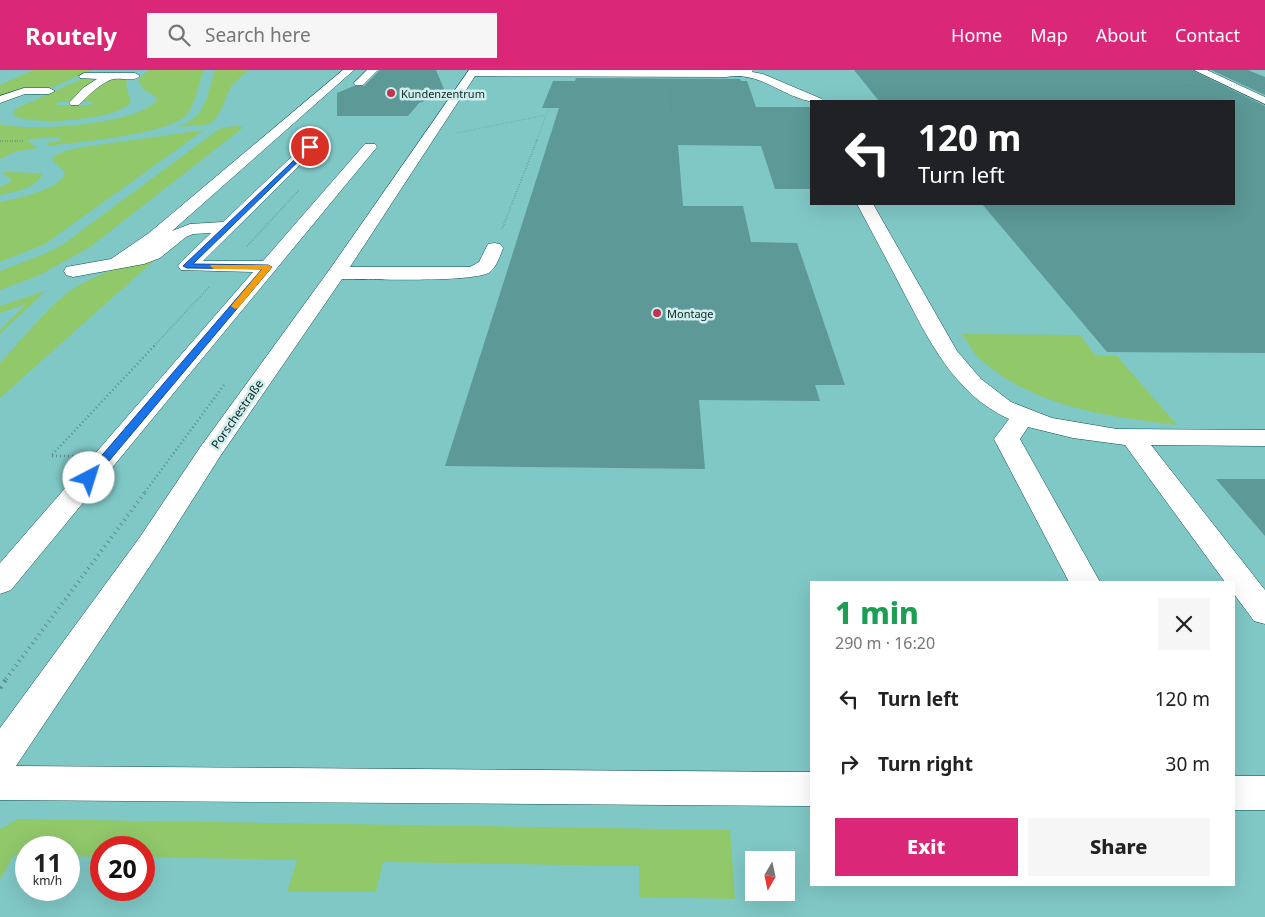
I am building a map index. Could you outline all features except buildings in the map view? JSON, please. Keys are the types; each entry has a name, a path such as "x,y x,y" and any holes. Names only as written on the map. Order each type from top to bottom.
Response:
{"lane":[{"path":"1199,70 1265,101"},
{"path":"473,71 743,71 816,100"},
{"name":"Porschestraße","path":"0,758 150,544 208,455 337,273 473,71"},
{"path":"117,263 155,237 345,74 366,77"},
{"path":"84,76 135,76"},
{"path":"92,103 70,103 86,90 110,76"},
{"path":"0,100 24,91 50,91"},
{"path":"268,267 187,266 310,147"},
{"path":"0,583 370,147"},
{"path":"866,205 949,356 978,388 1002,406 1023,417 1052,426 1094,434 1132,437 1265,438"},
{"path":"73,271 138,260 154,254 175,236 190,229 228,228"},
{"path":"337,273 477,272 488,265 494,248"},
{"path":"1023,417 1007,439 1083,581"},
{"path":"1132,437 1265,612"},
{"path":"0,782 810,789"},
{"path":"1235,793 1265,793"}],"path":[{"path":"1164,85 1265,85"},
{"path":"494,248 550,108"},
{"path":"428,138 546,116"},
{"path":"0,141 24,141"},
{"path":"68,463 74,456 51,456 300,189"}],"shaded area":[{"path":"0,70 1265,70 1265,917 0,917"}],"green space":[{"path":"33,70 92,70 49,89 0,99 0,85"},
{"path":"148,70 204,70 191,108 179,121 144,132 48,146 46,143 60,141 60,137 31,139 24,142 30,141 31,144 38,148 15,152 21,149 0,159 0,124 57,127 107,121 146,109 157,100 155,96 143,89 138,80"},
{"path":"215,70 248,70 231,86 220,112 211,124 178,127 188,122 201,111"},
{"path":"86,77 96,77 92,80 101,80 74,102 58,102 56,105 89,105 94,102 78,102 105,80 128,77 126,86 131,102 123,108 110,113 74,120 38,121 23,119 13,115 17,108"},
{"path":"234,126 244,127 90,247 40,275 0,290 0,271 62,245 219,129"},
{"path":"204,130 45,244 0,262 0,202 48,188 62,178 65,172 52,160 53,157 65,151 83,147"},
{"path":"2,172 40,173 42,175 39,180 29,187 0,195 0,187 11,182"},
{"path":"168,248 0,398 0,363 54,304 84,282"},
{"path":"45,291 0,334 0,330 26,304 0,313 0,306"},
{"path":"962,334 1080,335 1095,355 1117,356 1177,425 1098,413 1048,399 1001,375 977,357"},
{"path":"18,819 730,830 735,899 639,897 639,866 383,862 376,892 287,892 297,860 155,857 155,836 90,836 90,857 80,856 80,836 15,836 15,855 0,879 0,829"}],"slow traffic":[{"path":"214,266 268,267 235,306"}],"place":[{"name":"Kundenzentrum","path":"391,93"},
{"name":"Montage","path":"657,313"}],"route":[{"path":"89,478 268,267 187,266 310,147"}]}
